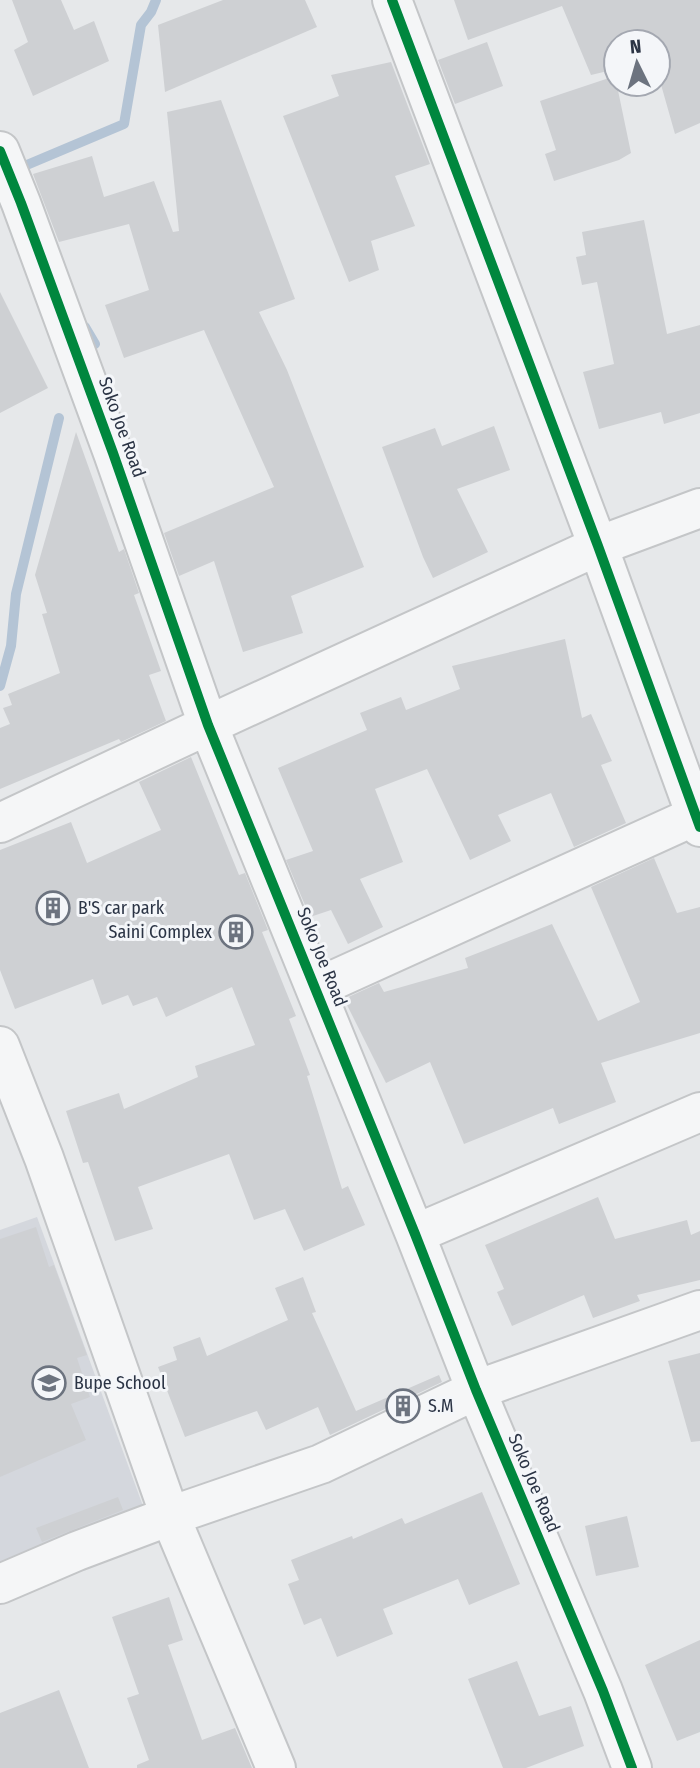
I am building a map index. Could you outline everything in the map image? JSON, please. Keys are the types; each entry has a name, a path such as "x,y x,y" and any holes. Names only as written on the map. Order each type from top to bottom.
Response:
{"street":[{"path":"316,988 698,821 598,546 391,0"},
{"name":"Soko Joe Road","path":"0,151 109,440 208,725 476,1390 603,1690 632,1768"},
{"path":"0,823 598,546 700,508"},
{"path":"0,1046 44,1158 170,1516 276,1768"},
{"path":"415,1234 700,1112"},
{"path":"0,1584 170,1516 321,1464 476,1390 700,1310"}],"shaded area":[{"name":"Bupe School","path":"37,1217 154,1536 0,1593 0,1230"}],"building":[{"path":"12,0 61,0 74,30 94,21 109,61 33,96 14,50 28,42"},
{"path":"223,0 305,0 317,27 165,92 158,25"},
{"path":"454,0 700,0 700,123 675,134 665,98 672,98 672,28 602,28 602,72 591,75 562,6 468,40"},
{"path":"487,42 503,86 455,104 438,60"},
{"path":"391,62 430,164 395,176 415,226 371,241 379,270 349,282 283,116 339,96 331,75"},
{"path":"602,80 602,98 620,98 631,153 619,160 554,181 545,154 556,150 540,101"},
{"path":"221,100 295,299 259,312 287,370 364,567 291,596 303,633 243,652 214,561 179,576 164,533 274,487 204,330 124,358 105,305 149,290 129,224 59,242 33,174 92,156 104,197 154,181 173,232 179,231 167,112"},
{"path":"644,220 667,334 700,325 700,413 664,424 661,412 599,429 583,372 614,364 597,282 582,285 576,257 586,255 582,232"},
{"path":"0,292 48,388 0,413"},
{"path":"494,426 510,470 457,489 488,552 433,578 382,447 435,428 442,446"},
{"path":"76,432 119,552 124,549 139,593 134,595 161,671 149,675 166,721 121,742 119,739 0,789 0,728 10,724 3,708 12,705 8,694 60,673 42,614 47,613 35,575"},
{"path":"565,639 582,718 591,714 612,761 601,765 626,823 574,847 551,793 498,815 511,841 470,860 427,769 375,789 403,862 360,879 383,927 348,944 331,910 310,917 286,860 313,851 278,768 367,730 360,713 401,697 406,710 460,689 452,666"},
{"path":"191,757 239,875 245,873 268,930 262,932 296,1016 289,1019 310,1075 307,1076 342,1189 348,1186 365,1225 304,1251 285,1209 254,1220 229,1154 138,1187 153,1229 115,1241 88,1162 83,1163 66,1111 119,1093 124,1109 198,1077 195,1066 255,1045 232,987 166,1017 157,997 133,1006 128,995 102,1005 93,979 15,1009 0,970 0,850 71,822 87,863 161,830 139,782"},
{"path":"654,858 677,913 700,907 700,1033 601,1063 616,1102 559,1124 553,1108 464,1144 430,1062 386,1083 344,999 379,983 384,992 468,968 465,958 552,924 598,1021 640,1002 591,887"},
{"path":"598,1197 615,1239 687,1220 691,1235 700,1231 700,1280 637,1295 640,1301 593,1318 584,1295 512,1326 497,1292 504,1289 485,1245"},
{"path":"36,1227 49,1267 54,1265 87,1355 77,1358 90,1397 71,1404 86,1440 0,1477 0,1239"},
{"path":"303,1277 316,1312 312,1313 356,1411 439,1375 442,1382 330,1435 318,1407 266,1430 257,1411 185,1437 158,1367 177,1360 173,1347 200,1337 207,1356 288,1320 275,1288"},
{"path":"700,1353 700,1441 691,1442 668,1361"},
{"path":"482,1492 520,1584 469,1605 458,1579 383,1609 393,1634 337,1657 321,1618 304,1625 288,1584 299,1580 291,1560 352,1536 353,1539 402,1518 405,1524"},
{"path":"118,1497 123,1510 42,1542 36,1528"},
{"path":"627,1516 639,1567 596,1576 585,1526"},
{"path":"169,1597 183,1640 168,1645 202,1740 235,1728 252,1768 137,1768 137,1765 149,1760 127,1698 139,1694 112,1617"},
{"path":"700,1640 700,1732 677,1741 645,1665"},
{"path":"517,1661 539,1716 571,1706 584,1746 526,1768 503,1768 468,1679"},
{"path":"59,1690 89,1768 0,1768 0,1713"}],"waterway":[{"path":"25,175 22,167 124,124 141,25 156,0"},
{"path":"85,327 95,344"},
{"path":"0,686 11,646 16,594 59,418"}],"cycle path":[{"path":"392,0 598,546 700,827"},
{"path":"0,151 113,453 208,725 476,1390 603,1691 632,1768"}],"place":[{"name":"B'S car park","path":"53,908"},
{"name":"Saini Complex","path":"236,932"},
{"name":"Bupe School","path":"49,1383"},
{"name":"S.M","path":"403,1406"}]}
